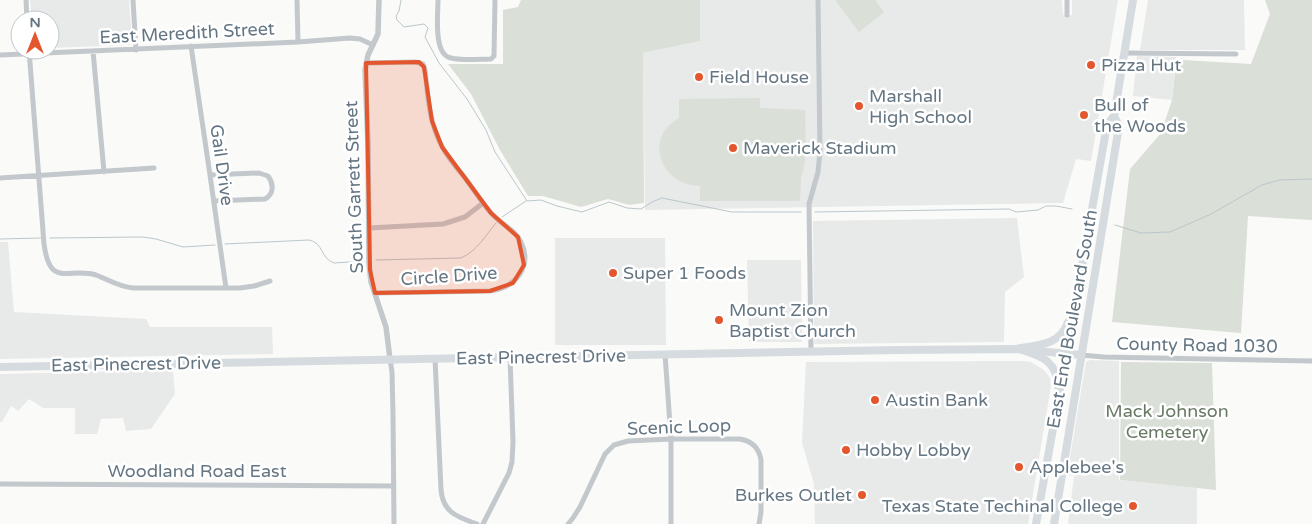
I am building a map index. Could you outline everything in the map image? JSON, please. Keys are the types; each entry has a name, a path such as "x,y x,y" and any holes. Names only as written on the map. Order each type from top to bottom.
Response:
{"main road":[{"name":"East End Boulevard South","path":"1036,524 1107,125 1114,116 1133,0"},
{"name":"East End Boulevard South","path":"1054,524 1119,126 1114,116"},
{"path":"1019,349 1046,344 1057,339 1066,328 1074,306"},
{"name":"East Pinecrest Drive","path":"2,367 1019,349 1081,355"},
{"path":"1019,349 1042,358 1052,367 1057,378 1058,400"}],"street":[{"path":"133,0 136,50"},
{"path":"297,0 298,42"},
{"name":"South Garrett Street","path":"380,0 379,29 377,38 368,55 365,70 370,276 386,327 392,372 394,524"},
{"path":"438,0 438,41 444,55 453,59 493,58 495,54 495,0"},
{"path":"811,352 809,208 818,172 820,151 818,0"},
{"path":"1067,0 1067,15"},
{"name":"East Meredith Street","path":"60,52 136,50 356,38 373,45"},
{"name":"Gail Drive","path":"191,46 226,288"},
{"path":"93,51 104,172"},
{"path":"1125,53 1236,54"},
{"path":"30,60 45,251 50,267 57,273 94,275 127,288 248,287 270,281"},
{"name":"Circle Drive","path":"366,63 416,62 422,64 425,70 432,121 438,137 451,162 483,203 494,216 515,234 522,245 524,265 520,276 513,283 501,289 490,291 375,294"},
{"path":"0,178 154,168"},
{"path":"210,175 259,174 268,176 272,184 272,192 265,199 214,201"},
{"path":"369,228 443,224 465,217 483,203"},
{"path":"665,354 671,439 671,524"},
{"name":"County Road 1030","path":"1081,355 1104,358 1312,361"},
{"path":"483,524 509,473 512,462 514,442 510,357"},
{"path":"434,358 442,500 446,507 457,517 477,524"},
{"name":"Scenic Loop","path":"568,524 580,507 609,449 617,444 628,441 671,439 740,439 750,442 755,446 760,453 761,460 761,515 759,524"},
{"name":"Woodland Road East","path":"0,484 394,486"}],"highlighted area":[{"path":"419,62 424,67 432,121 442,147 491,213 518,237 524,265 513,283 490,291 375,293 370,270 366,63"}],"shaded area":[{"path":"30,0 129,0 132,42 129,45 60,48 60,10 31,10"},
{"name":"Marshall High School","path":"700,0 1062,0 1063,15 1072,15 1072,0 1118,0 1091,161 1076,159 1063,203 645,210 643,53 700,41"},
{"path":"1148,0 1244,0 1245,50 1140,50"},
{"path":"1137,56 1176,57 1172,100 1133,96"},
{"path":"1017,218 1024,277 1005,292 1004,342 814,344 813,221"},
{"path":"555,238 665,238 666,345 555,345"},
{"path":"0,242 8,242 14,312 146,319 150,327 272,327 273,354 0,359"},
{"path":"747,260 801,260 802,342 749,342"},
{"path":"1090,360 1119,361 1119,480 1197,488 1197,524 1068,524 1074,476 1067,475 1086,362"},
{"path":"806,362 1031,362 1044,370 1050,378 1051,386 1028,524 815,524 814,484 802,443"},
{"path":"173,370 175,394 151,429 126,431 123,418 101,419 97,434 75,434 75,408 43,408 29,399 18,411 11,406 2,422 0,422 0,374"}],"green space":[{"path":"521,0 700,0 700,41 643,53 644,203 629,205 608,199 581,207 543,196 528,196 500,150 471,94 448,64 503,64 503,10 518,7"},
{"path":"835,0 875,0 884,12 859,32"},
{"path":"1265,0 1312,0 1312,220 1248,216 1241,333 1112,322 1130,169 1161,133 1172,100 1175,73 1183,60 1251,64 1270,14"},
{"name":"Maverick Stadium","path":"760,98 760,108 805,110 806,151 801,178 800,201 700,201 700,186 687,184 675,178 661,160 659,148 661,137 668,127 679,118 679,99"},
{"name":"Mack Johnson Cemetery","path":"1121,362 1212,363 1216,490 1120,480"}],"waterway":[{"path":"401,0 396,16 397,20 404,27 424,24 428,28 425,37 439,63 467,99 486,130 495,152 527,201 541,200 582,212 609,202 627,208 641,209 662,198 732,212 801,212"},
{"path":"1115,225 1141,233 1170,232 1211,214 1262,185 1279,180 1312,179"},
{"path":"502,217 526,201"},
{"path":"815,212 1009,209 1016,212 1038,210 1046,206 1072,209"},
{"path":"376,260 461,258 476,247 496,223"},
{"path":"50,238 143,237 183,247 215,245"},
{"path":"0,239 41,238"},
{"path":"225,244 309,240 317,244 326,258 334,263 364,261"}],"place":[{"name":"Pizza Hut","path":"1091,65"},
{"name":"Field House","path":"699,77"},
{"name":"Marshall High School","path":"859,106"},
{"name":"Bull of the Woods","path":"1084,115"},
{"name":"Maverick Stadium","path":"733,148"},
{"name":"Super 1 Foods","path":"613,273"},
{"name":"Mount Zion Baptist Church","path":"719,320"},
{"name":"Austin Bank","path":"875,400"},
{"name":"Hobby Lobby","path":"846,450"},
{"name":"Applebee's","path":"1019,467"},
{"name":"Burkes Outlet","path":"862,495"},
{"name":"Texas State Techinal College","path":"1133,506"}]}
